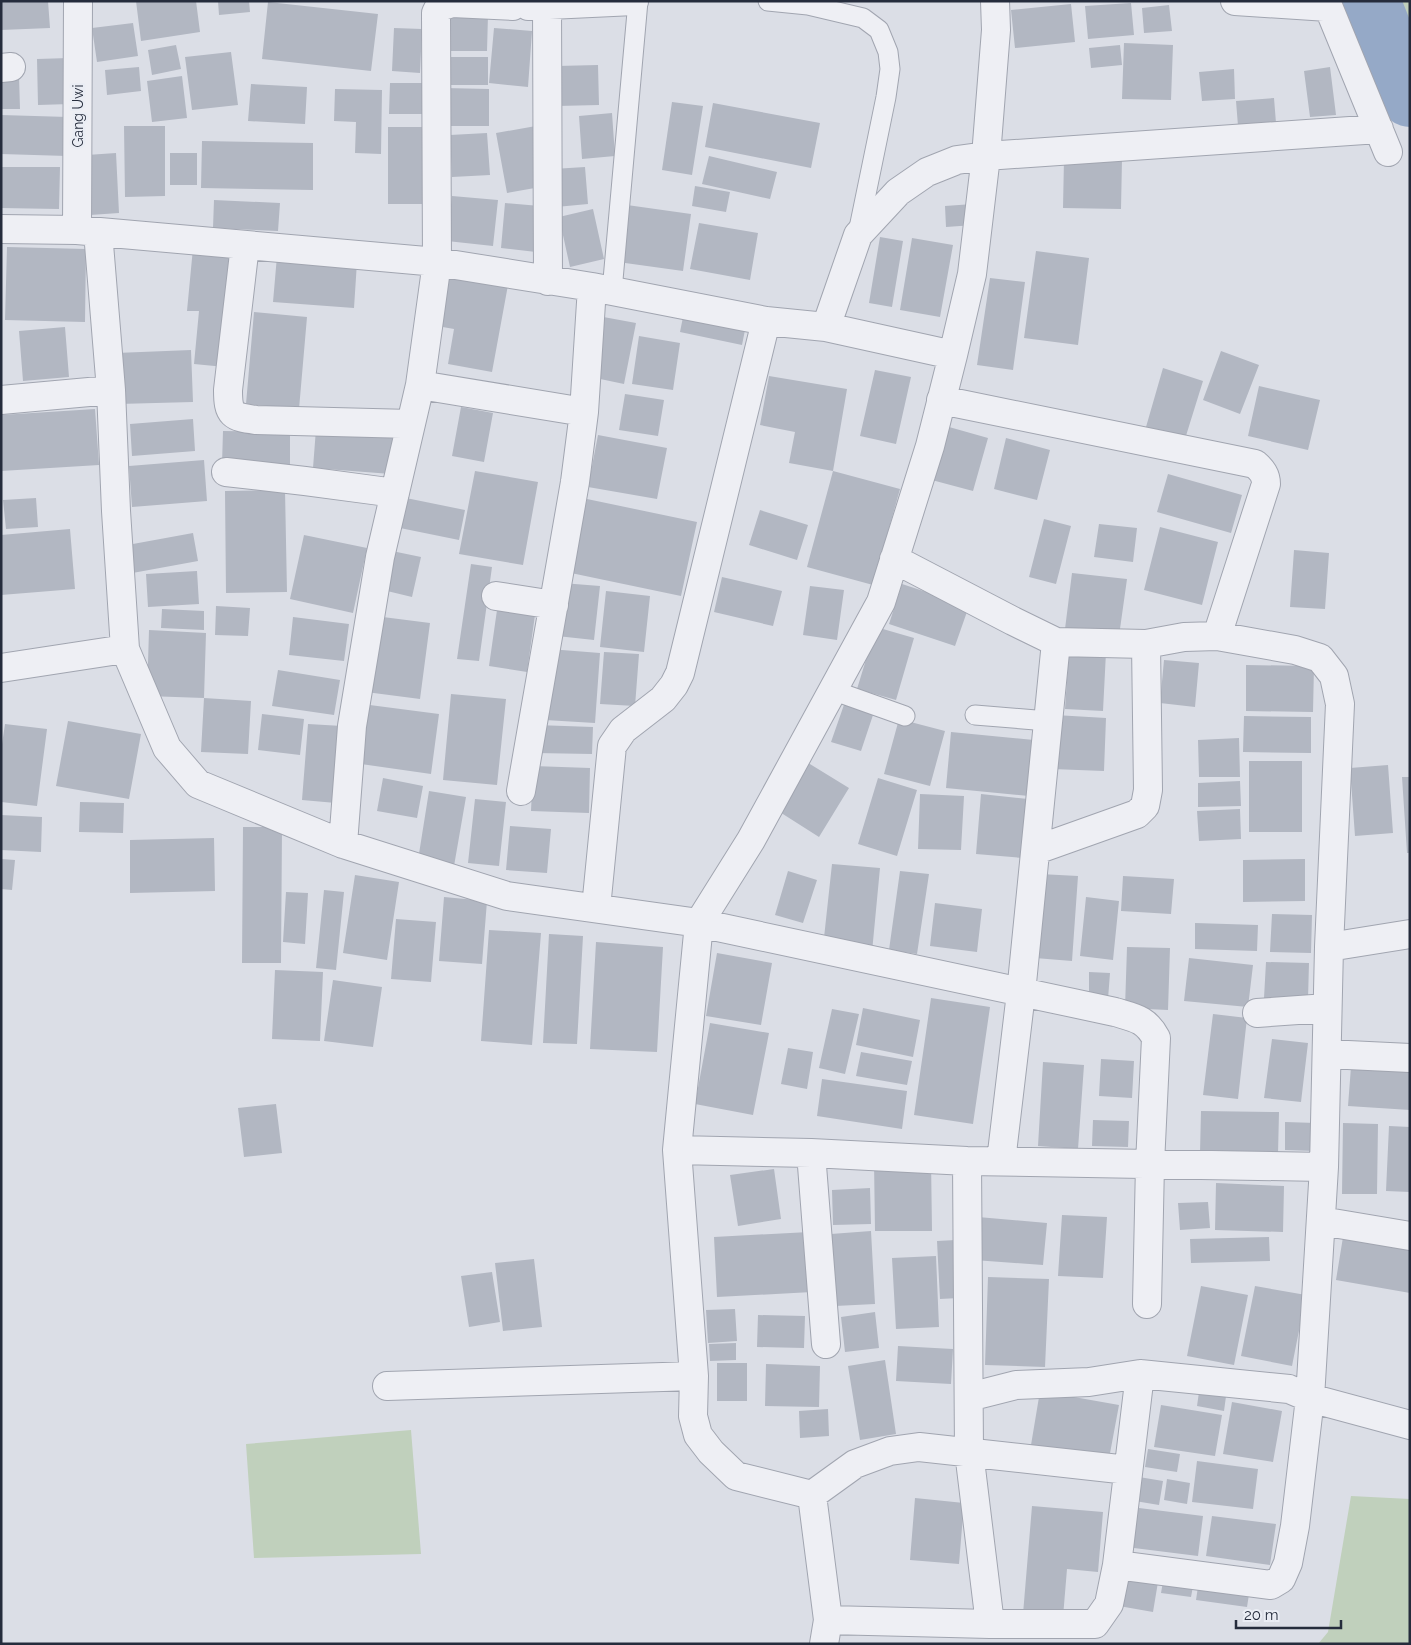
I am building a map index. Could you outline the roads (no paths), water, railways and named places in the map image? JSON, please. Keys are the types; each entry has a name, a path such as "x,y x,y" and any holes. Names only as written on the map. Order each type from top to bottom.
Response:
{"street":[{"name":"Gang Uwi","path":"78,1 87,231 111,390 116,511 125,649 167,748 198,784 344,844 507,896 699,923 1115,1012 1143,1021 1156,1038 1150,1164 1147,1304"},
{"path":"344,844 352,726 380,557 420,384 437,262 436,13 439,7 452,3 547,5 636,1"},
{"path":"812,1495 736,1476 711,1452 698,1434 692,1416 694,1376 677,1150 699,923 751,840 881,602 930,446 972,274 986,156 996,30 995,1"},
{"path":"826,327 858,235 898,192 926,172 957,160 986,156 1384,141 1327,4 1235,1"},
{"path":"547,5 548,281"},
{"path":"1,230 87,231 437,262 602,289 766,320 826,327 953,355"},
{"path":"245,246 228,390 228,404 231,411 238,418 256,420 411,424"},
{"path":"521,791 576,482 602,289"},
{"path":"596,908 612,746 623,730 662,699 674,685 680,673 766,320"},
{"path":"420,384 584,412"},
{"path":"1,400 111,390"},
{"path":"941,400 1255,464 1262,470 1266,478 1266,484 1216,636"},
{"path":"226,472 395,493"},
{"path":"894,558 1056,642 1146,644 1184,637 1216,636 1295,650 1320,658 1334,676 1340,704 1329,946 1324,1167 1310,1398 1295,1526 1288,1563 1281,1579 1271,1585 1117,1565"},
{"path":"496,596 554,605"},
{"path":"1001,1161 1021,992 1056,642"},
{"path":"1036,850 1137,814 1145,806 1148,790 1146,644"},
{"path":"1,668 125,649"},
{"path":"1329,946 1410,934"},
{"path":"1257,1013 1327,1008"},
{"path":"1327,1054 1410,1058"},
{"path":"677,1150 967,1161 1324,1167"},
{"path":"811,1154 826,1344"},
{"path":"967,1161 969,1452 990,1624"},
{"path":"1321,1221 1410,1236"},
{"path":"812,1495 826,1632 990,1624 1095,1624 1109,1604 1117,1565 1140,1374"},
{"path":"969,1397 1016,1386 1089,1382 1140,1374 1289,1389 1310,1398 1410,1426"},
{"path":"387,1386 694,1376"},
{"path":"812,1495 854,1464 890,1451 918,1447 1128,1470"}],"lane":[{"path":"602,289 636,1"},
{"path":"768,1 808,5 863,18 879,30 888,52 890,69 886,97 858,235"},
{"path":"832,690 905,716"},
{"path":"975,715 1048,721"}],"waterway":[{"path":"1369,1 1395,67 1410,96"}]}
